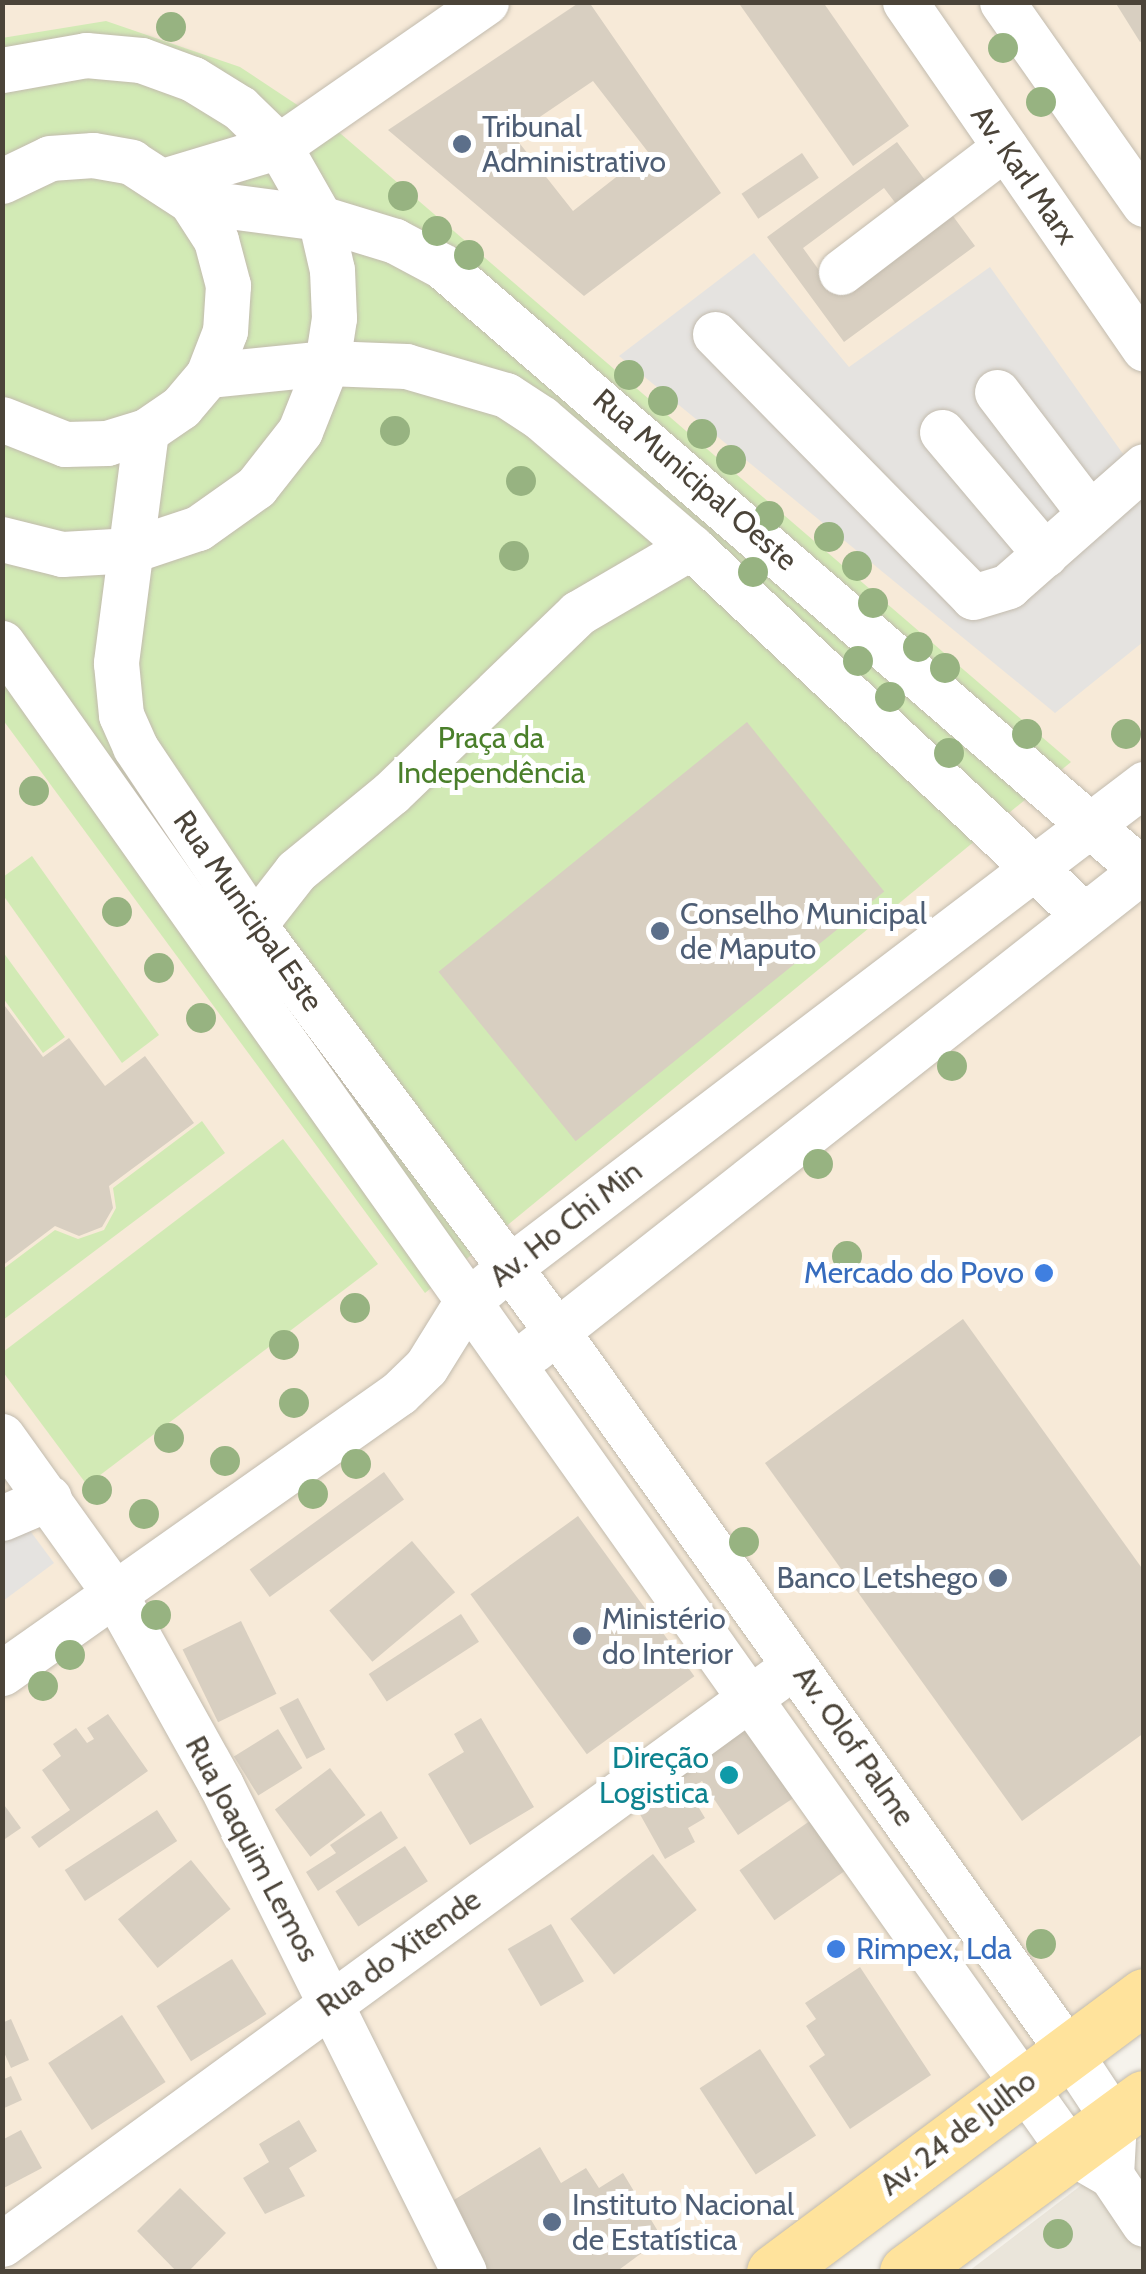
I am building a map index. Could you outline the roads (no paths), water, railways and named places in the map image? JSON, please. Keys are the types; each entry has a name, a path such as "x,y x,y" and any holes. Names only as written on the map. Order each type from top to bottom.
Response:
{"main road":[{"name":"Av. 24 de Julho","path":"774,2272 1144,1996"},
{"path":"907,2272 1091,2164 1129,2109"}],"street":[{"path":"2,419 65,444 107,443 146,431 181,407 208,374 225,331 228,285 216,240 179,191 280,146 486,2"},
{"name":"Av. Karl Marx","path":"905,2 1144,348"},
{"path":"1002,2 1144,204"},
{"path":"2,540 62,554 132,550 198,528 256,486 300,431 327,363 332,270 320,218 280,146 240,108 193,78 141,60 86,54 12,63"},
{"name":"Rua Municipal Oeste","path":"2,140 131,162 179,191 320,218 395,241 483,295 1143,870"},
{"path":"841,272 1005,148"},
{"path":"2,181 50,158 93,154"},
{"path":"715,334 966,593 984,598 1044,554 1144,466"},
{"name":"Rua Municipal Oeste","path":"208,374 327,363 406,366 506,396 541,418 690,547 1084,914"},
{"path":"997,392 1090,514"},
{"name":"Rua Municipal Este","path":"146,431 116,663 121,715 135,748 254,925 556,1330"},
{"path":"942,432 1044,554"},
{"path":"254,925 296,871 391,793 578,613 690,547"},
{"name":"Rua Municipal Este","path":"2,643 465,1304 516,1365"},
{"path":"64,732 121,715"},
{"name":"Av. Ho Chi Min","path":"2,1673 113,1591 399,1393 426,1367 465,1304 507,1268 1144,784"},
{"path":"516,1365 1143,870"},
{"name":"Av. Olof Palme","path":"556,1330 1069,2052 1129,2109"},
{"name":"Av. Olof Palme","path":"516,1365 1022,2084 1144,2224"},
{"name":"Rua Joaquim Lemos","path":"2,1436 113,1591 273,1883 464,2272"},
{"path":"2,1518 49,1498"},
{"name":"Rua do Xitende","path":"2,2244 796,1664"}],"place":[{"name":"Tribunal Administrativo","path":"462,144"},
{"name":"Conselho Municipal de Maputo","path":"660,931"},
{"name":"Mercado do Povo","path":"1044,1273"},
{"name":"Banco Letshego","path":"998,1578"},
{"name":"Ministério do Interior","path":"582,1636"},
{"name":"Direção Logistica","path":"729,1775"},
{"name":"Rimpex, Lda","path":"836,1949"},
{"name":"Instituto Nacional de Estatística","path":"552,2222"}],"park label":[{"name":"Praça da Independência","path":"491,755"}]}
